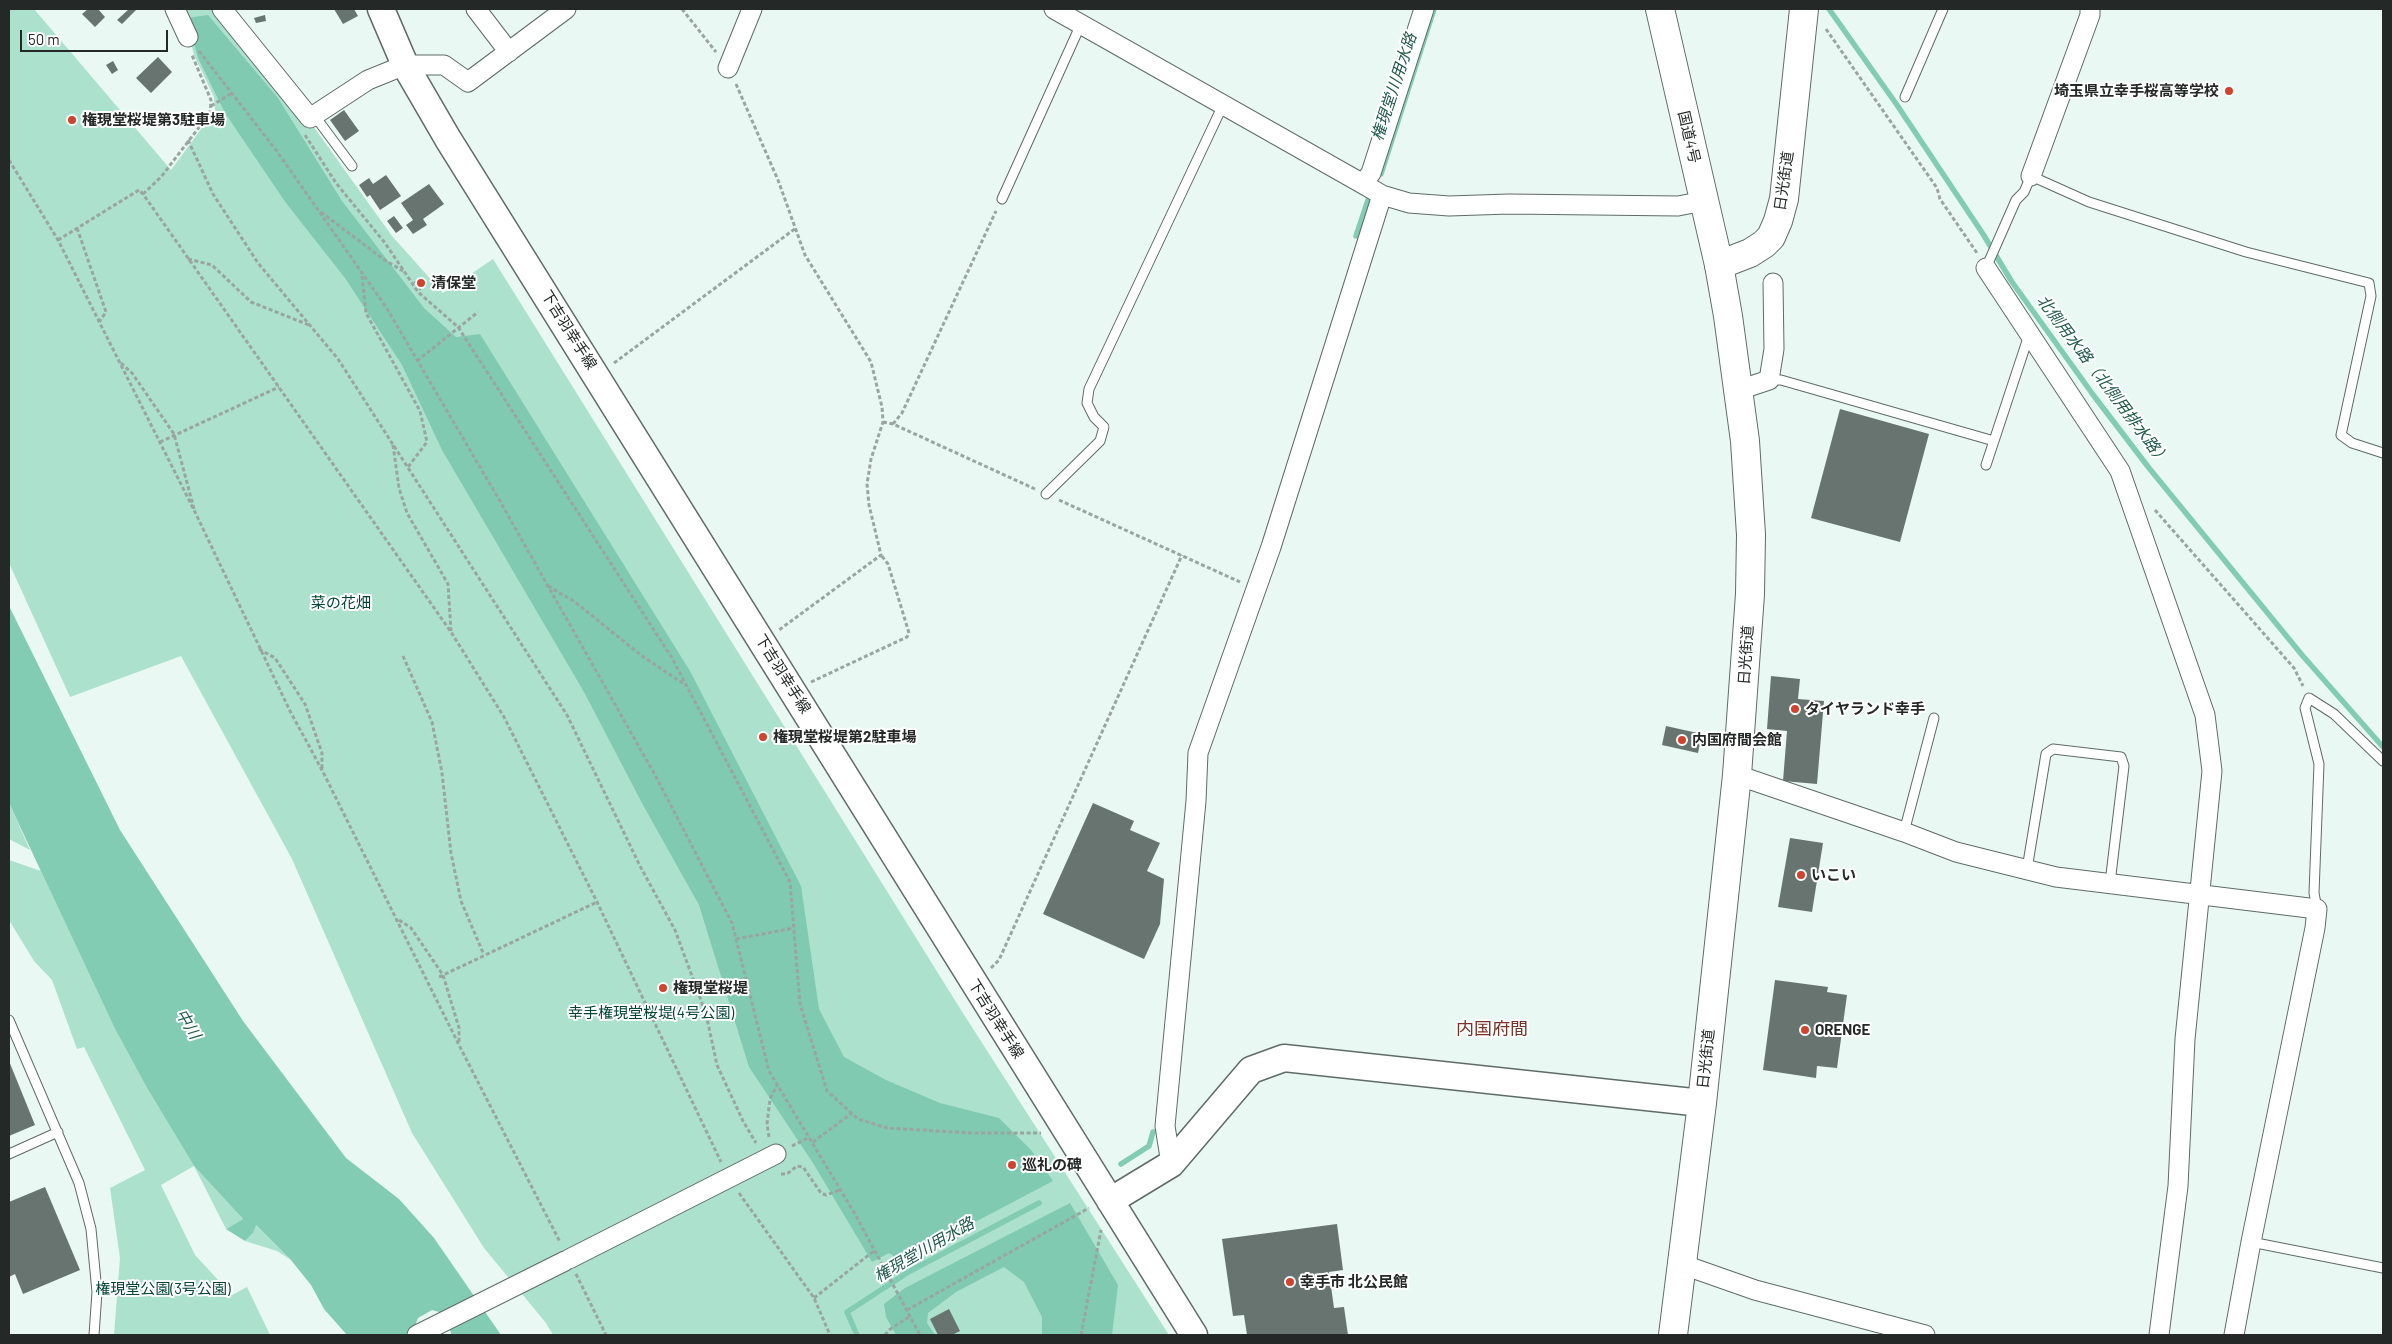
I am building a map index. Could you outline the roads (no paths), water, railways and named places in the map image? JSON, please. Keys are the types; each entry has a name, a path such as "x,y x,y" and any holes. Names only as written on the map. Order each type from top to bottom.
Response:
{"main road":[{"name":"下吉羽幸手線","path":"380,9 405,65 974,983 1102,1210 1194,1335"},
{"name":"国道4号","path":"1660,9 1720,265"},
{"name":"日光街道","path":"1673,1335 1702,1102 1737,775 1747,641 1751,535 1746,441 1740,390 1720,265 1750,253 1764,244 1771,238 1778,221 1784,199 1813,16"},
{"path":"1102,1210 1171,1164 1251,1070 1284,1058 1702,1102"}],"street":[{"path":"175,9 188,37"},
{"path":"222,9 310,118 368,80 405,65 444,66 468,82 566,9"},
{"path":"476,9 509,52"},
{"path":"728,68 752,9"},
{"path":"1054,9 1085,17 1223,105 1382,195 1409,203 1449,206 1509,204 1678,206 1704,201"},
{"path":"1363,184 1371,172 1424,9"},
{"path":"2031,176 2090,15 2090,9"},
{"path":"1171,1164 1165,1126 1196,801 1198,753 1256,589 1382,195"},
{"path":"1988,264 2120,471 2205,715 2212,771 2201,896 2185,1039 2178,1186 2159,1335"},
{"path":"1740,390 1769,380 1774,341 1773,283"},
{"path":"1737,775 1904,832 1956,852 2056,876 2201,896 2317,909 2315,928 2234,1335"},
{"path":"417,1335 771,1157"},
{"path":"1681,1264 1754,1290 1925,1335"}],"lane":[{"path":"164,9 188,37"},
{"path":"1905,97 1943,9"},
{"path":"1002,199 1085,17"},
{"path":"1046,494 1100,442 1104,427 1094,417 1087,403 1089,389 1223,105"},
{"path":"314,115 352,166"},
{"path":"1988,264 2016,200 2024,192 2031,176 2089,202 2228,246 2370,282 2371,296 2341,435 2352,443 2383,453"},
{"path":"1986,465 2030,332"},
{"path":"1769,380 1781,380 1994,441"},
{"path":"2317,909 2314,893 2319,764 2305,708 2309,698 2334,714 2383,762"},
{"path":"1904,832 1934,718"},
{"path":"2027,869 2046,754 2054,749 2121,757 2124,766 2110,884"},
{"path":"9,1020 79,1182 91,1229 97,1292 94,1335"},
{"path":"9,1154 58,1132"},
{"path":"2251,1242 2383,1268"}],"water":[{"name":"中川","path":"9,606 120,830 243,1021 346,1158 399,1199 434,1238 501,1335 347,1335 324,1309 311,1285 291,1260 256,1225 253,1233 245,1241 226,1229 243,1219 194,1166 147,1088 115,1029 9,803"}],"waterway":[{"name":"権現堂川用水路","path":"1381,174 1434,9"},
{"name":"北側用水路（北側用排水路）","path":"1829,9 1897,105 1983,234 2012,282 2094,396 2149,468 2302,655 2383,747"},
{"name":"権現堂川用水路","path":"1356,236 1368,200"},
{"name":"権現堂川用水路","path":"1121,1164 1149,1146 1153,1132"},
{"name":"権現堂川用水路","path":"857,1335 847,1312 910,1271 1039,1203"}],"place":[{"name":"埼玉県立幸手桜高等学校","path":"2229,91"},
{"name":"権現堂桜堤第3駐車場","path":"72,120"},
{"name":"清保堂","path":"421,283"},
{"name":"タイヤランド幸手","path":"1795,709"},
{"name":"権現堂桜堤第2駐車場","path":"763,737"},
{"name":"内国府間会館","path":"1682,740"},
{"name":"いこい","path":"1801,875"},
{"name":"権現堂桜堤","path":"663,988"},
{"name":"ORENGE","path":"1805,1030"},
{"name":"巡礼の碑","path":"1012,1165"},
{"name":"幸手市 北公民館","path":"1290,1282"}],"district":[{"name":"内国府間","path":"1492,1029"}],"park label":[{"name":"菜の花畑","path":"341,603"},
{"name":"幸手権現堂桜堤(4号公園)","path":"651,1013"},
{"name":"権現堂公園(3号公園)","path":"163,1289"}]}
